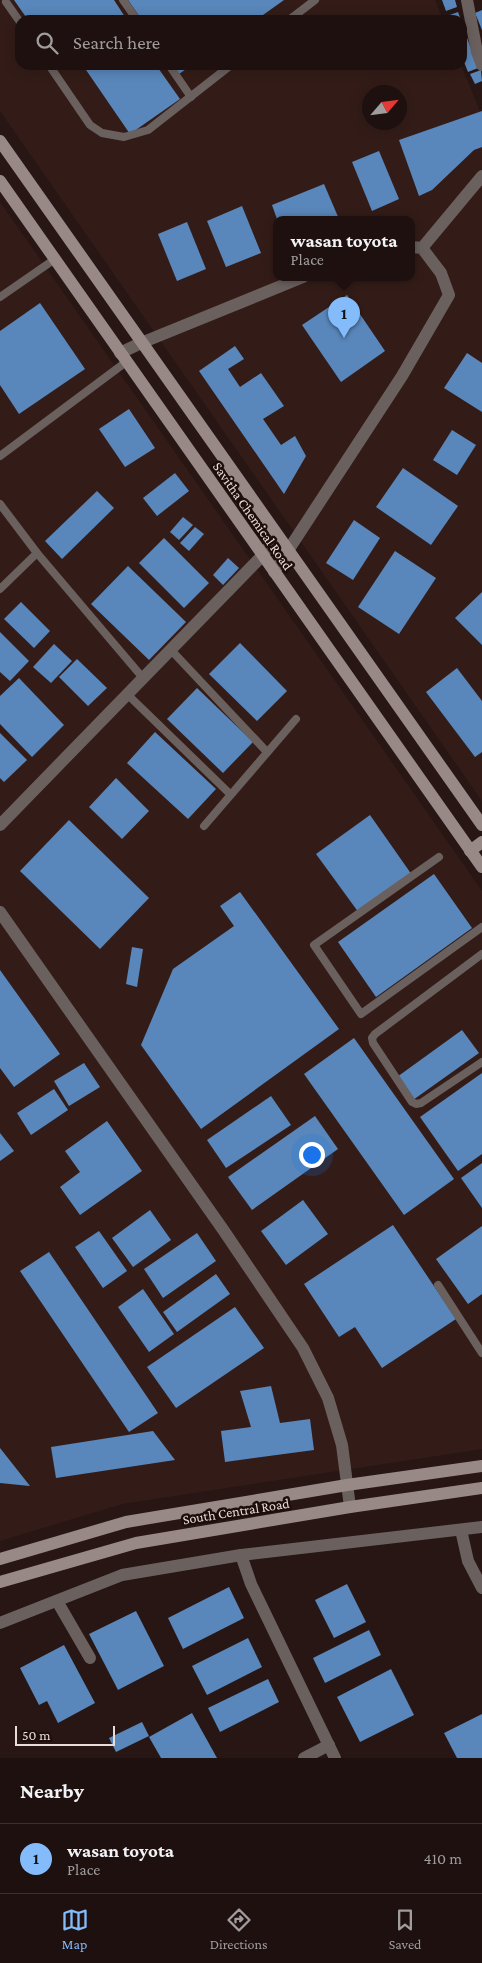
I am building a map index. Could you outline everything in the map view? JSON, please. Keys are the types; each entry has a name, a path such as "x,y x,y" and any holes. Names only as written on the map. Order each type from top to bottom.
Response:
{"main road":[{"name":"Savitha Chemical Road","path":"0,141 482,825"},
{"name":"Savitha Chemical Road","path":"0,181 482,867"},
{"path":"470,851 482,842"},
{"name":"South Central Road","path":"0,1560 126,1522 347,1485 482,1466"},
{"name":"South Central Road","path":"0,1582 136,1543 350,1507 482,1488"}],"street":[{"path":"467,0 477,52 482,65"},
{"path":"274,572 402,376 449,295 441,273 417,248 482,176"},
{"path":"123,358 141,343 293,281"},
{"path":"0,825 262,556 276,535"},
{"path":"0,912 224,1231 303,1348 328,1398 342,1445 350,1507"},
{"path":"0,1623 122,1575 242,1555 482,1526"},
{"path":"461,1530 468,1561 482,1588"},
{"path":"242,1555 251,1584 335,1758"},
{"path":"57,1600 90,1658"},
{"path":"304,1758 329,1745"}],"lane":[{"path":"123,0 134,15"},
{"path":"296,15 315,0"},
{"path":"5,3 15,16"},
{"path":"52,70 90,125 102,133 124,137 148,130 225,70"},
{"path":"172,70 191,96"},
{"path":"0,297 55,259"},
{"path":"0,456 123,358"},
{"path":"0,504 37,554 143,678"},
{"path":"0,589 37,554"},
{"path":"171,650 267,752"},
{"path":"128,694 230,794"},
{"path":"204,826 296,719"},
{"path":"439,857 314,945 361,1014 482,927"},
{"path":"482,954 372,1038 373,1043 412,1102 416,1104 421,1103 482,1062"},
{"path":"438,1285 482,1353"}],"shaded area":[{"path":"0,0 435,0 441,15 15,15 15,70 463,70 482,116 482,801 0,111"},
{"path":"0,202 482,891 482,1449 122,1504 0,1541"}],"building":[{"path":"14,0 114,0 124,15 24,15"},
{"path":"128,0 284,0 263,15 138,15"},
{"path":"442,0 455,0 457,7 446,11"},
{"path":"482,10 482,30 475,13"},
{"path":"467,38 478,68 468,72 467,70"},
{"path":"86,70 160,70 180,99 130,134"},
{"path":"176,70 185,70 179,74"},
{"path":"481,70 482,81 475,84 470,74"},
{"path":"482,111 482,147 474,150 432,190 419,196 399,140"},
{"path":"379,151 399,199 372,211 352,162"},
{"path":"324,184 338,216 276,216 272,205"},
{"path":"242,206 261,253 226,267 207,221"},
{"path":"187,222 206,269 177,281 158,234"},
{"path":"347,295 385,351 341,382 302,325"},
{"path":"40,303 85,369 19,414 0,385 0,331"},
{"path":"235,346 244,359 228,369 240,387 261,373 284,406 263,419 281,445 295,436 306,456 284,494 199,371"},
{"path":"467,353 482,363 482,412 444,388"},
{"path":"129,409 155,448 125,467 99,429"},
{"path":"452,430 476,445 457,475 433,460"},
{"path":"403,468 458,506 431,545 376,507"},
{"path":"175,473 189,491 157,516 143,498"},
{"path":"97,491 114,508 62,559 45,541"},
{"path":"183,517 193,525 179,540 170,532"},
{"path":"354,520 380,538 353,580 326,563"},
{"path":"195,527 204,534 189,551 180,543"},
{"path":"164,538 209,583 184,608 139,563"},
{"path":"395,551 436,578 399,634 358,607"},
{"path":"228,558 239,568 223,585 213,575"},
{"path":"128,566 186,622 149,660 91,604"},
{"path":"482,592 482,645 455,618"},
{"path":"21,602 50,631 34,648 4,619"},
{"path":"0,632 29,661 10,681 0,672"},
{"path":"240,643 287,691 257,721 209,674"},
{"path":"54,644 72,661 51,683 33,667"},
{"path":"77,659 107,688 88,706 59,677"},
{"path":"457,668 482,701 482,752 475,757 426,692"},
{"path":"19,678 64,725 32,757 0,724 0,696"},
{"path":"197,688 253,742 223,773 167,719"},
{"path":"155,732 216,789 188,819 127,763"},
{"path":"0,733 27,760 4,782 0,778"},
{"path":"116,778 149,811 122,839 89,807"},
{"path":"370,815 412,875 359,913 316,854"},
{"path":"69,820 149,898 100,949 20,871"},
{"path":"434,874 472,928 376,997 338,942"},
{"path":"240,892 339,1029 201,1129 141,1045 173,969 234,926 220,906"},
{"path":"132,947 143,949 137,987 126,984"},
{"path":"0,970 60,1054 14,1087 0,1068"},
{"path":"462,1030 479,1053 413,1100 397,1077"},
{"path":"354,1038 454,1179 404,1215 304,1074"},
{"path":"84,1063 100,1087 69,1106 54,1081"},
{"path":"482,1073 482,1154 458,1171 420,1117"},
{"path":"54,1089 68,1110 31,1135 17,1113"},
{"path":"271,1096 291,1125 226,1168 207,1140"},
{"path":"315,1116 338,1149 252,1210 228,1177"},
{"path":"107,1121 142,1171 80,1215 60,1187 80,1172 65,1151"},
{"path":"0,1133 14,1151 0,1161"},
{"path":"482,1163 482,1208 461,1178"},
{"path":"303,1200 328,1234 286,1265 261,1231"},
{"path":"150,1210 171,1240 133,1267 112,1238"},
{"path":"393,1225 456,1319 382,1368 355,1327 339,1337 304,1284"},
{"path":"482,1226 482,1294 468,1304 436,1259"},
{"path":"99,1231 127,1271 103,1288 75,1247"},
{"path":"197,1233 216,1261 163,1298 144,1269"},
{"path":"49,1252 158,1413 129,1432 20,1271"},
{"path":"216,1274 230,1294 177,1332 163,1312"},
{"path":"143,1289 174,1334 149,1352 118,1307"},
{"path":"235,1307 264,1348 176,1408 147,1367"},
{"path":"271,1386 280,1423 310,1419 314,1450 225,1462 221,1431 251,1427 240,1391"},
{"path":"153,1431 175,1460 56,1478 51,1447"},
{"path":"0,1448 30,1486 0,1483"},
{"path":"347,1584 366,1622 334,1638 315,1600"},
{"path":"229,1587 244,1618 183,1649 168,1618"},
{"path":"136,1611 164,1666 118,1690 89,1634"},
{"path":"369,1630 381,1655 325,1683 313,1658"},
{"path":"248,1638 262,1667 207,1695 192,1666"},
{"path":"64,1645 95,1703 58,1723 47,1701 39,1705 20,1668"},
{"path":"391,1669 414,1715 360,1742 337,1697"},
{"path":"268,1679 279,1702 220,1732 208,1708"},
{"path":"192,1713 217,1758 161,1758 149,1737"},
{"path":"482,1714 482,1758 457,1758 444,1733"},
{"path":"142,1722 149,1736 116,1752 109,1738"}],"place":[{"name":"wasan toyota","path":"344,338"}]}
